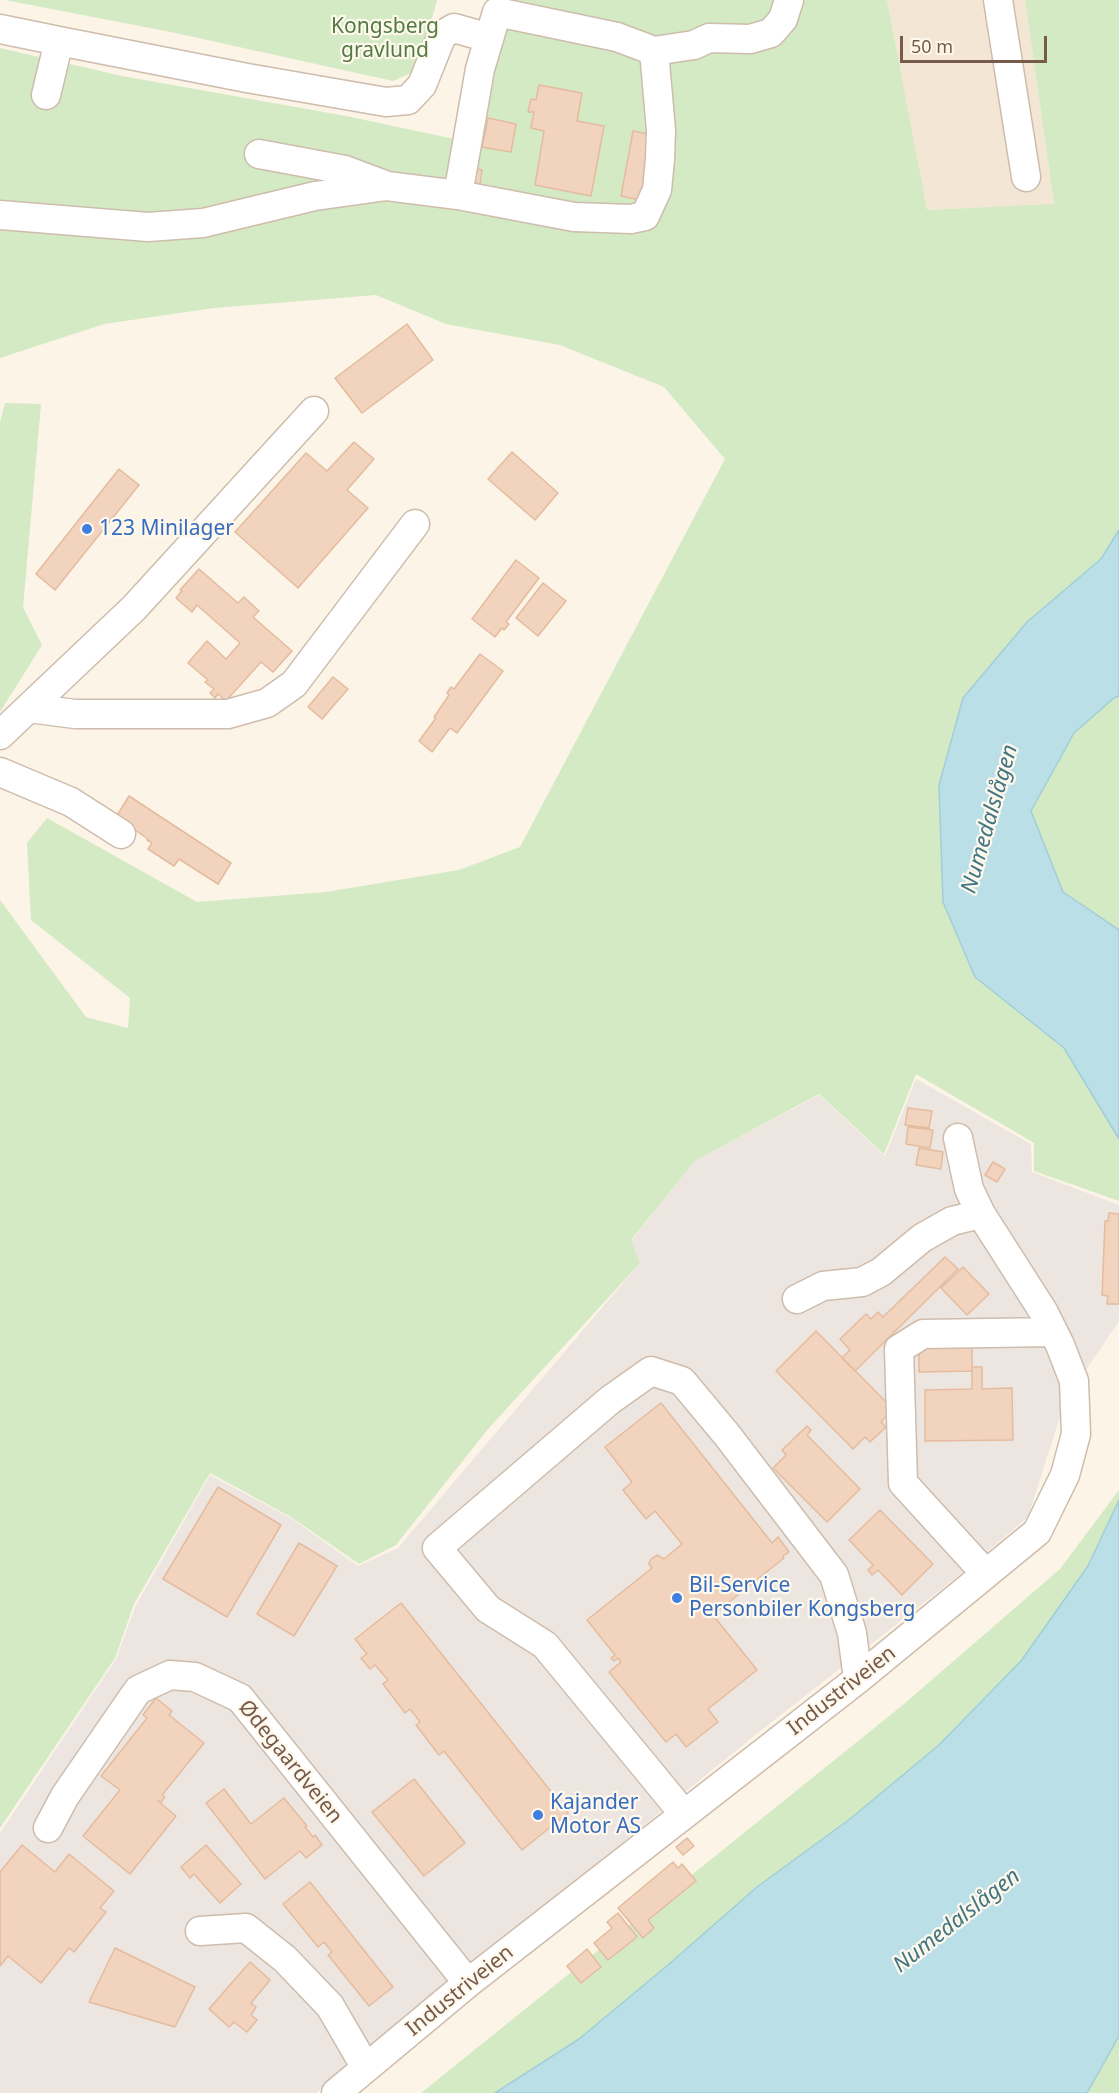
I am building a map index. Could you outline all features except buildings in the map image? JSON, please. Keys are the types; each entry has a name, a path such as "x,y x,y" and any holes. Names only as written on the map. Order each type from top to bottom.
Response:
{"street":[{"path":"0,29 247,78 386,102 408,100 422,86 442,35 454,28 495,17 617,37 654,51 694,45 708,38 750,39 771,33 783,20 789,0"},
{"path":"998,0 1026,177"},
{"path":"458,195 480,69 495,17"},
{"path":"46,95 59,41"},
{"path":"259,154 345,170 387,186 458,195 574,218 631,219 645,216 657,190 660,159 661,130 654,51"},
{"path":"0,214 148,227 203,223 315,196 387,186"},
{"path":"0,735 134,608 314,411"},
{"path":"29,708 75,714 228,714 267,703 294,684 415,524"},
{"path":"0,772 71,802 121,834"},
{"name":"Industriveien","path":"336,2093 468,1983 858,1679 1037,1532 1065,1475 1076,1434 1074,1381 1043,1311 981,1214 969,1189 958,1138"},
{"path":"797,1299 823,1286 862,1282 881,1272 922,1238 952,1221 981,1214"},
{"path":"986,1574 903,1484 899,1349 922,1334 1053,1332"},
{"path":"684,1814 545,1645 488,1609 437,1548 610,1400 651,1371 682,1382 727,1435 834,1575 852,1633 858,1679"},
{"name":"Ødegaardveien","path":"48,1828 65,1796 138,1690 170,1674 195,1677 240,1698 468,1983"},
{"path":"200,1932 246,1928 285,1959 330,2006 366,2068"}],"shaded area":[{"path":"887,0 1025,0 1054,205 926,210"},
{"path":"916,1079 1031,1144 1032,1172 1119,1205 1119,1321 1065,1401 1028,1517 967,1569 759,1732 316,2093 0,2093 0,1833 116,1659 136,1605 210,1475 291,1518 358,1566 398,1548 640,1263 631,1241 695,1161 819,1095 885,1156"}],"green space":[{"name":"Kongsberg gravlund","path":"5,0 437,0 418,70 393,81 171,32"},
{"path":"505,0 887,0 927,210 1054,204 1025,0 1119,0 1119,530 1101,559 1027,622 963,698 939,785 943,902 975,977 1064,1048 1119,1139 1119,1201 1034,1171 1034,1143 916,1074 884,1154 819,1094 695,1161 631,1240 640,1263 488,1429 396,1545 359,1564 291,1517 210,1473 134,1604 115,1658 0,1828 0,900 86,1017 128,1028 130,998 31,920 27,843 47,818 197,902 326,892 459,870 520,847 725,459 664,387 560,345 446,324 376,295 214,308 104,324 0,358 0,48 122,76 346,116 459,140"},
{"path":"5,403 41,404 23,607 42,645 0,712 0,423"},
{"path":"1119,696 1119,930 1063,892 1031,811 1074,733"},
{"path":"1119,1490 1119,1500 1088,1566 1021,1661 939,1745 850,1819 757,1887 579,2039 495,2093 421,2093 904,1704 1060,1569"},
{"path":"1119,2036 1119,2093 1087,2093"}],"water":[{"name":"Numedalslågen","path":"1119,530 1119,696 1074,733 1031,811 1063,892 1119,930 1119,1139 1064,1048 975,977 943,902 939,785 963,698 1027,622 1101,559"},
{"name":"Numedalslågen","path":"1119,1500 1119,2036 1087,2093 495,2093 579,2039 757,1887 850,1819 939,1745 1021,1661 1088,1566"}],"place":[{"name":"123 Minilager","path":"87,529"},
{"name":"Bil-Service Personbiler Kongsberg","path":"677,1598"},
{"name":"Kajander Motor AS","path":"538,1815"}]}
